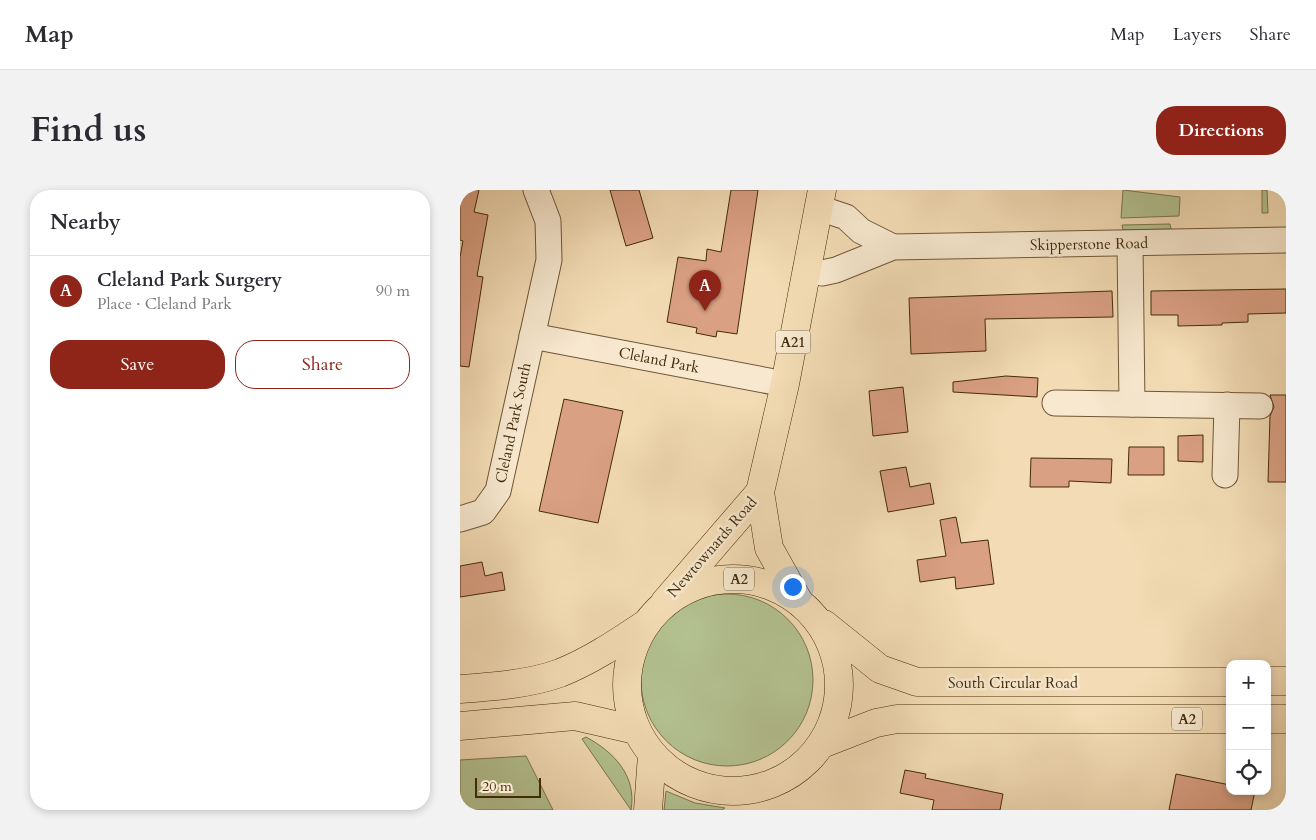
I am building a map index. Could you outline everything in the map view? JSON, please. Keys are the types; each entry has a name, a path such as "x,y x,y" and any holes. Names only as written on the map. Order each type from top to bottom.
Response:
{"main road":[{"name":"Newtownards Road","path":"808,609 769,548 760,492 785,384 821,199"},
{"name":"Newtownards Road","path":"665,602 760,492"},
{"name":"A2","path":"460,689 497,687 559,673 608,649 644,625 665,602 691,586 720,578 751,579 776,587 808,609 833,648 840,680 836,714 822,744 804,765 781,780 755,789 727,791 699,786 673,773 652,754 636,730 626,695 629,658 644,625"},
{"name":"South Circular Road","path":"808,609 880,669 917,682 1226,682"},
{"path":"1271,681 1286,681"},
{"path":"460,726 575,716 636,730"},
{"name":"A2","path":"822,744 876,722 897,720 1226,719"},
{"path":"1271,719 1286,719"},
{"path":"648,810 652,754"},
{"path":"749,810 781,780"}],"street":[{"name":"Cleland Park South","path":"460,519 483,512 498,491 549,260 548,220 536,190"},
{"name":"Skipperstone Road","path":"821,199 846,217 861,231 893,247"},
{"name":"Skipperstone Road","path":"806,269 822,273 836,270 893,247 1286,240"},
{"path":"1130,244 1132,404"},
{"name":"Cleland Park","path":"532,336 785,384"},
{"path":"1055,403 1260,406"},
{"path":"1226,475 1227,405"}],"green space":[{"path":"1123,190 1180,197 1179,216 1121,218"},
{"path":"1262,190 1267,190 1268,213 1262,213"},
{"path":"1170,224 1171,229 1123,230 1122,225"},
{"path":"727,594 744,596 760,601 788,619 806,647 811,663 813,680 811,697 806,713 788,741 760,759 744,764 727,766 710,764 694,759 666,741 648,713 643,697 641,680 643,663 648,647 666,619 694,601 710,596"},
{"path":"586,737 606,750 621,766 630,786 631,810 582,739"},
{"path":"526,756 553,810 460,810 460,760"},
{"path":"666,791 695,803 725,808 722,810 664,810"}],"building":[{"path":"460,190 479,190 474,212 488,215 477,276 483,277 469,367 460,366 460,257 463,241 460,240"},
{"path":"610,190 639,190 653,238 626,246"},
{"path":"731,190 758,190 737,334 717,331 716,337 696,333 697,328 667,322 678,257 706,261 707,249 721,252"},
{"path":"1286,289 1286,313 1248,314 1248,322 1222,323 1222,325 1178,326 1178,315 1151,315 1151,291"},
{"path":"1112,291 1113,317 985,319 986,351 911,354 909,298"},
{"path":"1006,376 1038,378 1037,397 953,392 953,382"},
{"path":"903,387 908,432 873,436 869,391"},
{"path":"1270,395 1286,395 1286,482 1268,482 1270,416 1274,407"},
{"path":"564,399 623,411 598,523 539,511"},
{"path":"1203,435 1203,462 1178,461 1178,436"},
{"path":"1129,447 1164,447 1164,475 1128,475"},
{"path":"1031,458 1112,459 1111,483 1069,481 1069,487 1030,487"},
{"path":"906,467 910,487 930,483 934,504 888,512 880,471"},
{"path":"956,517 961,543 988,540 994,584 956,589 955,577 920,582 917,560 946,556 940,520"},
{"path":"482,562 485,576 502,572 505,590 460,597 460,566"},
{"path":"905,770 926,774 925,778 1003,794 1000,810 932,810 934,800 900,793"},
{"path":"1176,774 1226,784 1226,795 1254,795 1251,810 1169,810"}],"place":[{"name":"Cleland Park Surgery","path":"705,311"}]}
